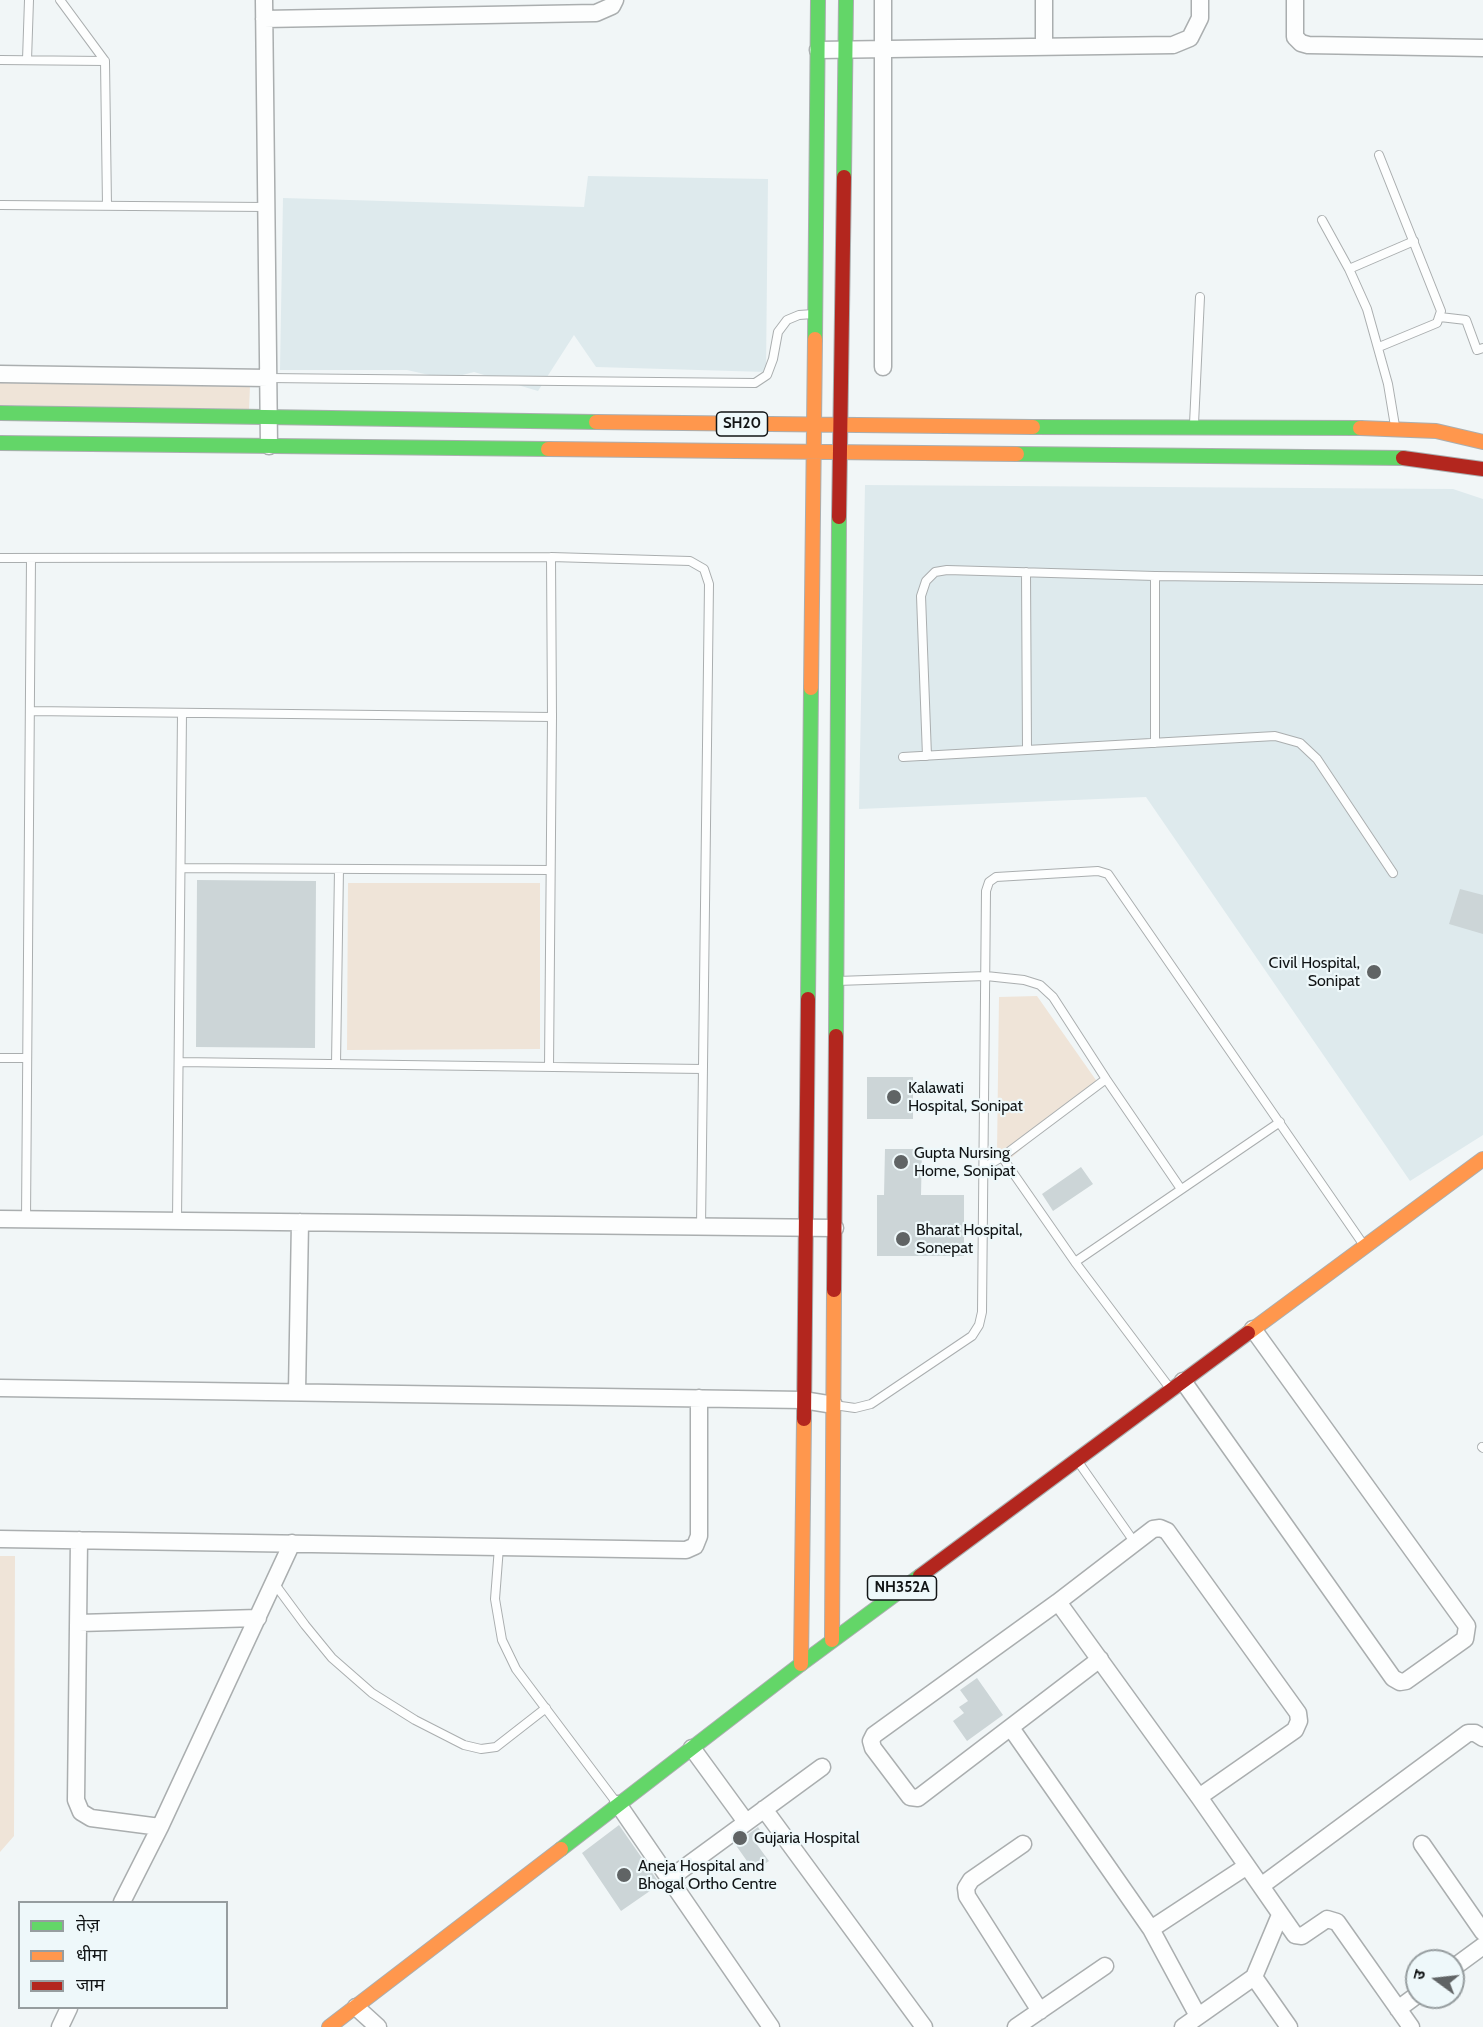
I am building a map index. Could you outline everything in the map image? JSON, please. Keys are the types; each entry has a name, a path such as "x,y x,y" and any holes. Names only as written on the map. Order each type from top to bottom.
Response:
{"main road":[{"path":"801,1664 818,0"},
{"path":"832,1640 840,426 846,0"},
{"name":"SH20","path":"0,413 840,426 1360,428 1436,431 1483,442"},
{"name":"SH20","path":"0,443 1406,458 1483,469"},
{"name":"NH352A","path":"329,2027 832,1640 1483,1159"}],"street":[{"path":"264,0 268,446"},
{"path":"264,19 596,13 612,6 615,0"},
{"path":"883,0 883,367"},
{"path":"1044,0 1044,46"},
{"path":"818,50 1173,45 1190,38 1200,18 1200,0"},
{"path":"1295,0 1295,37 1301,43 1308,45 1483,48"},
{"path":"0,374 268,378"},
{"path":"0,1219 835,1228"},
{"path":"297,1392 300,1222"},
{"path":"1177,1385 1393,1678 1400,1682 1406,1681 1465,1639 1467,1626 1253,1329"},
{"path":"0,1388 803,1400 834,1405"},
{"path":"0,1539 686,1550 695,1546 699,1536 699,1398"},
{"path":"1100,1659 918,1798 910,1797 873,1748 871,1741 874,1735 1058,1602 1153,1529 1160,1528 1167,1531 1298,1713 1299,1721 1295,1730 1199,1797"},
{"path":"79,1540 76,1800 81,1812 92,1818 160,1827"},
{"path":"123,1901 160,1827 292,1543"},
{"path":"1058,1602 1199,1797 1280,1915 1298,1937 1327,1919 1337,1922 1411,2027"},
{"path":"79,1623 258,1618"},
{"path":"1011,1728 1151,1929 1198,2016"},
{"path":"1261,1886 1468,1734 1475,1733 1483,1738"},
{"path":"692,1748 747,1822"},
{"path":"669,1879 822,1767"},
{"path":"618,1804 771,2027"},
{"path":"764,1809 924,2027"},
{"path":"1023,1844 971,1880 966,1888 967,1896 1040,2011"},
{"path":"1422,1844 1483,1932"},
{"path":"1151,1929 1247,1866"},
{"path":"1183,2027 1254,1977 1280,1915"},
{"path":"1465,1959 1483,1946"},
{"path":"1016,2027 1105,1966"},
{"path":"1254,1977 1289,2027"},
{"path":"1398,2009 1405,2004"},
{"path":"356,2007 378,2027"},
{"path":"60,2027 68,2009"}],"lane":[{"path":"27,60 29,0"},
{"path":"60,0 105,61 107,206"},
{"path":"0,60 105,61"},
{"path":"1378,347 1437,323 1441,311 1379,155"},
{"path":"0,205 266,207"},
{"path":"1322,220 1349,268 1367,309 1396,429"},
{"path":"1349,268 1414,241"},
{"path":"1194,427 1200,297"},
{"path":"268,378 755,383 767,375 773,359 778,332 788,320 799,315 814,314"},
{"path":"1440,317 1466,320 1477,350 1483,348"},
{"path":"549,1067 551,557"},
{"path":"0,558 551,557 690,561 704,570 709,584 701,1227"},
{"path":"26,1219 31,558"},
{"path":"927,756 921,596 926,581 935,572 947,570 1155,576 1483,580"},
{"path":"1026,572 1027,750"},
{"path":"1155,576 1155,743"},
{"path":"30,711 552,717"},
{"path":"177,1221 182,712"},
{"path":"903,757 1275,736 1299,743 1317,759 1393,873"},
{"path":"180,868 550,870"},
{"path":"336,1064 339,869"},
{"path":"834,1405 855,1408 871,1404 972,1336 980,1325 982,1311 986,891 989,882 996,877 1098,871 1108,874 1365,1246"},
{"path":"837,981 986,976 1024,980 1040,985 1053,997 1181,1189"},
{"path":"0,1058 27,1058"},
{"path":"178,1062 703,1069"},
{"path":"983,1168 1002,1157 1106,1079"},
{"path":"1075,1262 1280,1122"},
{"path":"1002,1157 1075,1262 1177,1385"},
{"path":"1077,1459 1135,1544"},
{"path":"499,1546 495,1599 502,1640 516,1669 618,1804"},
{"path":"274,1583 332,1658 372,1693 415,1720 464,1745 481,1749 496,1747 546,1708"}],"shaded area":[{"path":"588,176 768,179 766,372 596,367 574,335 538,391 474,372 447,379 407,370 280,370 283,198 584,207"},
{"path":"0,383 250,386 249,409 0,405"},
{"name":"Civil Hospital, Sonipat","path":"865,485 1453,489 1483,499 1483,1135 1410,1181 1146,797 859,809"},
{"path":"348,883 540,883 540,1049 347,1050"},
{"path":"1037,996 1098,1083 1011,1158 997,1153 999,997"},
{"path":"0,1556 15,1556 14,1836 0,1852"}],"building":[{"path":"197,880 316,881 315,1048 196,1047"},
{"path":"1460,889 1483,895 1483,934 1449,924"},
{"path":"867,1077 913,1077 913,1119 867,1119"},
{"path":"885,1149 922,1149 921,1195 964,1195 964,1256 877,1256 877,1195 884,1195"},
{"path":"1081,1167 1093,1184 1053,1211 1042,1194"},
{"path":"977,1678 1003,1715 967,1741 953,1721 964,1713 959,1707 968,1701 960,1690"},
{"path":"619,1825 660,1884 621,1911 582,1853"},
{"path":"758,1827 764,1836 755,1842 769,1861 754,1871 735,1844"}],"traffic: fast":[{"path":"815,339 818,0"},
{"path":"844,177 846,0"},
{"path":"0,413 596,422"},
{"path":"1033,427 1360,428"},
{"path":"0,443 548,449"},
{"path":"1017,454 1403,458"},
{"path":"836,1036 839,517"},
{"path":"808,999 811,688"},
{"path":"561,1849 801,1664 920,1576"}],"traffic: slow":[{"path":"811,688 815,339"},
{"path":"596,422 1033,427"},
{"path":"1360,428 1436,431 1483,442"},
{"path":"548,449 1017,454"},
{"path":"1248,1333 1483,1159"},
{"path":"832,1640 834,1290"},
{"path":"801,1664 804,1419"},
{"path":"329,2027 561,1849"}],"traffic: jam":[{"path":"839,517 844,177"},
{"path":"1403,458 1483,469"},
{"path":"804,1419 808,999"},
{"path":"834,1290 836,1036"},
{"path":"920,1576 1248,1333"}],"place":[{"name":"Civil Hospital, Sonipat","path":"1374,972"},
{"name":"Kalawati Hospital, Sonipat","path":"894,1097"},
{"name":"Gupta Nursing Home, Sonipat","path":"901,1162"},
{"name":"Bharat Hospital, Sonepat","path":"903,1239"},
{"name":"Gujaria Hospital","path":"740,1838"},
{"name":"Aneja Hospital and Bhogal Ortho Centre","path":"624,1875"}]}
